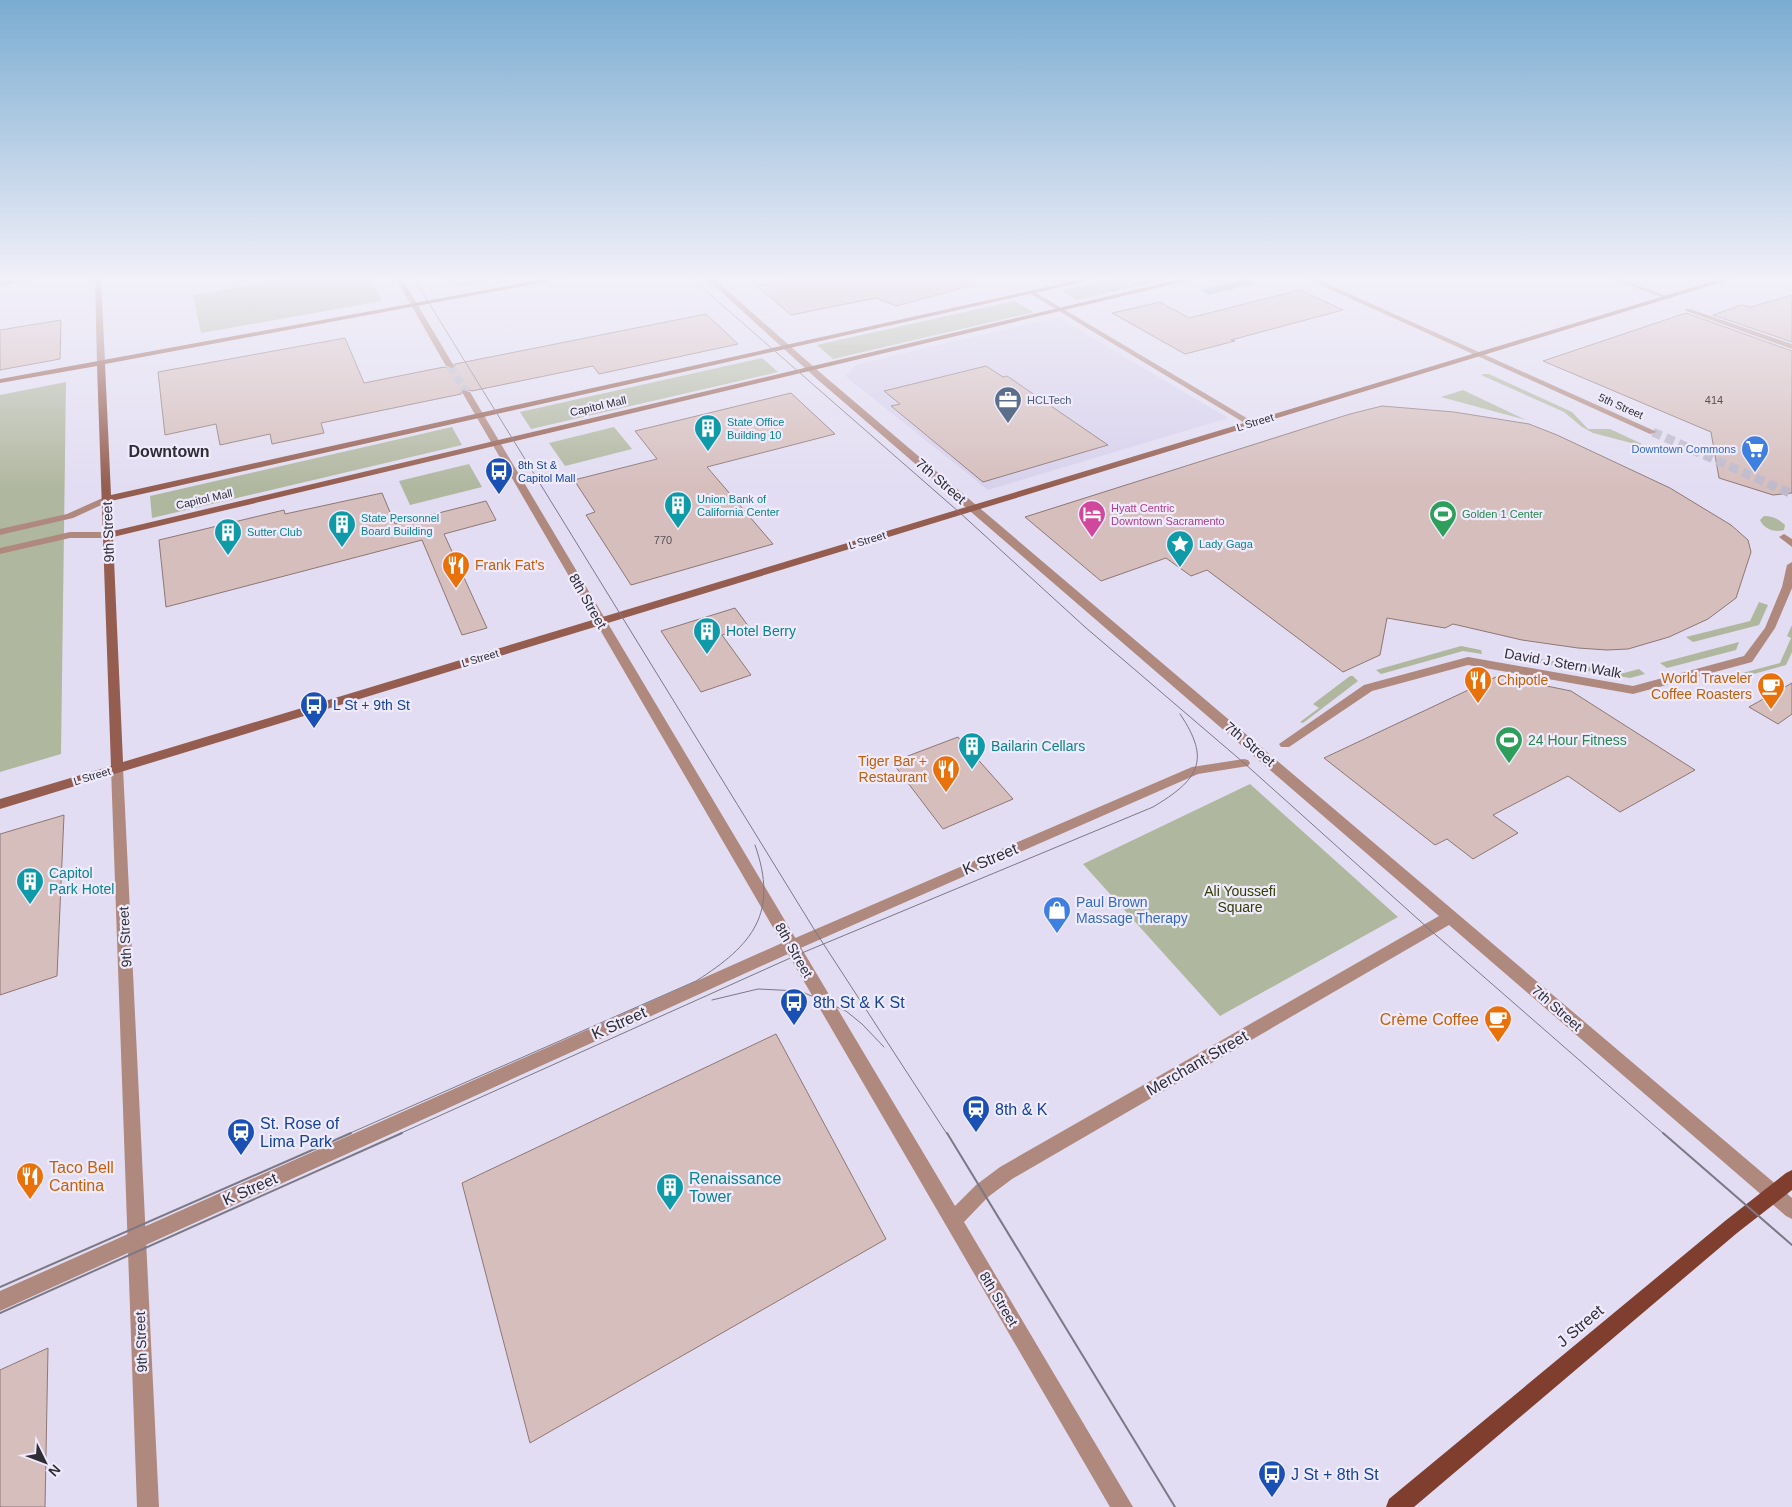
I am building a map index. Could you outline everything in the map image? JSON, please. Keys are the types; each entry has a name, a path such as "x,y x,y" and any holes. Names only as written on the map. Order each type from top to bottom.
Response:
{"main road":[{"path":"0,381 187,347"},
{"name":"Capitol Mall","path":"107,499 785,347"},
{"name":"Capitol Mall","path":"108,535 902,347"},
{"name":"L Street","path":"0,804 1500,347"},
{"name":"9th Street","path":"101,363 117,768"},
{"name":"J Street","path":"1397,1507 1792,1178"}],"street":[{"name":"9th Street","path":"100,347 101,363"},
{"path":"439,347 450,366"},
{"name":"7th Street","path":"786,347 1792,1210"},
{"path":"1124,347 1251,423"},
{"name":"5th Street","path":"1462,347 1653,432"},
{"name":"8th Street","path":"466,392 1122,1507"},
{"name":"Capitol Mall","path":"0,532 70,516 107,499"},
{"name":"Capitol Mall","path":"0,551 70,535 108,535"},
{"name":"David J Stern Walk","path":"1285,744 1368,688 1468,661 1633,690 1748,659 1770,630 1787,588 1792,565"},
{"name":"K Street","path":"0,1301 791,946 1196,770 1244,763"},
{"name":"9th Street","path":"117,768 148,1507"},
{"name":"Merchant Street","path":"953,1220 982,1191 1006,1173 1450,917"}],"shaded area":[{"path":"930,347 1108,347 1228,418 988,490 845,376 856,365"}],"green space":[{"path":"820,347 883,347 833,359"},
{"path":"762,358 778,372 531,429 520,412"},
{"path":"1489,374 1572,412 1588,429 1610,429 1642,444 1639,445 1593,433 1582,427 1564,412 1481,375"},
{"path":"66,382 61,754 0,772 0,395"},
{"path":"1463,390 1526,420 1441,397"},
{"path":"452,427 462,445 152,518 150,496"},
{"path":"614,427 632,449 565,466 549,443"},
{"path":"469,464 482,487 410,505 399,481"},
{"path":"1764,516 1773,517 1780,521 1785,525 1784,530 1773,531 1767,528 1760,520"},
{"path":"1759,602 1768,605 1759,625 1693,642 1686,637 1750,621"},
{"path":"1792,625 1792,652 1786,665 1720,683 1716,680 1780,663 1791,638 1787,636"},
{"path":"1739,642 1736,650 1667,668 1660,663"},
{"path":"1461,646 1481,650 1482,654 1463,651 1381,674 1376,670"},
{"path":"1528,657 1624,673 1639,669 1645,674 1630,678 1529,661"},
{"path":"1350,676 1353,676 1358,681 1303,723 1300,722 1319,708 1313,704"},
{"name":"Ali Youssefi Square","path":"1250,784 1398,917 1220,1016 1083,864"}],"building":[{"path":"0,347 60,347 60,359 0,370"},
{"path":"294,347 349,347 364,383 444,367 454,370 455,364 539,347 723,347 599,374 593,366 472,391 462,388 461,394 321,423 324,433 272,444 270,434 220,445 216,424 165,435 158,372"},
{"path":"1173,347 1211,347 1185,354"},
{"path":"1584,347 1782,347 1792,351 1792,493 1773,495 1719,478 1711,432 1543,361"},
{"path":"986,366 1003,377 1007,376 1108,445 983,482 891,406 900,404 884,391"},
{"path":"791,393 835,434 707,467 773,544 631,585 586,515 595,512 574,480 657,459 635,431"},
{"name":"Golden 1 Center","path":"1382,406 1454,412 1529,424 1557,435 1670,488 1731,525 1748,540 1751,552 1736,598 1708,619 1669,637 1628,649 1578,648 1522,640 1453,624 1445,628 1387,618 1380,655 1343,672 1207,570 1191,576 1166,558 1101,581 1025,517 1350,414"},
{"path":"382,493 395,524 486,501 496,520 444,534 487,628 462,635 422,540 166,607 159,540 284,510 285,514"},
{"name":"Hotel Berry","path":"735,608 749,627 722,635 751,675 701,692 661,631"},
{"name":"24 Hour Fitness","path":"1498,676 1571,691 1695,770 1620,812 1568,776 1493,815 1518,833 1473,859 1447,839 1435,845 1324,758"},
{"path":"1792,683 1792,714 1778,724 1749,707"},
{"path":"958,737 1013,799 943,829 892,762"},
{"name":"Capitol Park Hotel","path":"64,815 57,976 0,995 0,834"},
{"name":"Renaissance Tower","path":"776,1034 886,1239 530,1443 462,1183"},
{"path":"48,1348 45,1507 0,1507 0,1370"}],"tunnel":[{"path":"450,366 466,392"},
{"path":"1653,432 1792,494"}],"tram line":[{"path":"456,347 823,944"},
{"path":"771,347 959,512 1085,627 1244,763 1429,929 1664,1134"},
{"path":"823,944 1153,807 1181,788 1190,778 1195,768 1197,757 1196,745 1190,730 1180,714"},
{"path":"348,1134 696,981 716,968 746,940 756,925 762,908 764,890 762,869 755,845"},
{"path":"399,1134 823,944"},
{"path":"823,944 947,1134"},
{"path":"712,1000 758,989 800,991 846,1011 862,1024 884,1047"},
{"path":"0,1287 351,1133"},
{"path":"0,1313 402,1133"},
{"path":"947,1133 1175,1507"},
{"path":"1663,1133 1792,1245"}],"place":[{"name":"HCLTech","path":"1008,424"},
{"name":"State Office Building 10","path":"708,452"},
{"name":"Downtown Commons","path":"1755,473"},
{"name":"8th St & Capitol Mall","path":"499,495"},
{"name":"Union Bank of California Center","path":"678,529"},
{"name":"Hyatt Centric Downtown Sacramento","path":"1092,538"},
{"name":"Golden 1 Center","path":"1443,538"},
{"name":"State Personnel Board Building","path":"342,548"},
{"name":"Sutter Club","path":"228,556"},
{"name":"Lady Gaga","path":"1180,568"},
{"name":"Frank Fat's","path":"456,589"},
{"name":"Hotel Berry","path":"707,655"},
{"name":"Chipotle","path":"1478,704"},
{"name":"World Traveler Coffee Roasters","path":"1771,710"},
{"name":"L St + 9th St","path":"314,729"},
{"name":"24 Hour Fitness","path":"1509,764"},
{"name":"Bailarin Cellars","path":"972,770"},
{"name":"Tiger Bar + Restaurant","path":"946,793"},
{"name":"Capitol Park Hotel","path":"30,905"},
{"name":"Paul Brown Massage Therapy","path":"1057,934"},
{"name":"8th St & K St","path":"794,1026"},
{"name":"Crème Coffee","path":"1498,1043"},
{"name":"8th & K","path":"976,1133"},
{"name":"St. Rose of Lima Park","path":"241,1156"},
{"name":"Taco Bell Cantina","path":"30,1200"},
{"name":"Renaissance Tower","path":"670,1211"},
{"name":"J St + 8th St","path":"1272,1498"}],"district":[{"name":"Downtown","path":"169,451"}]}
